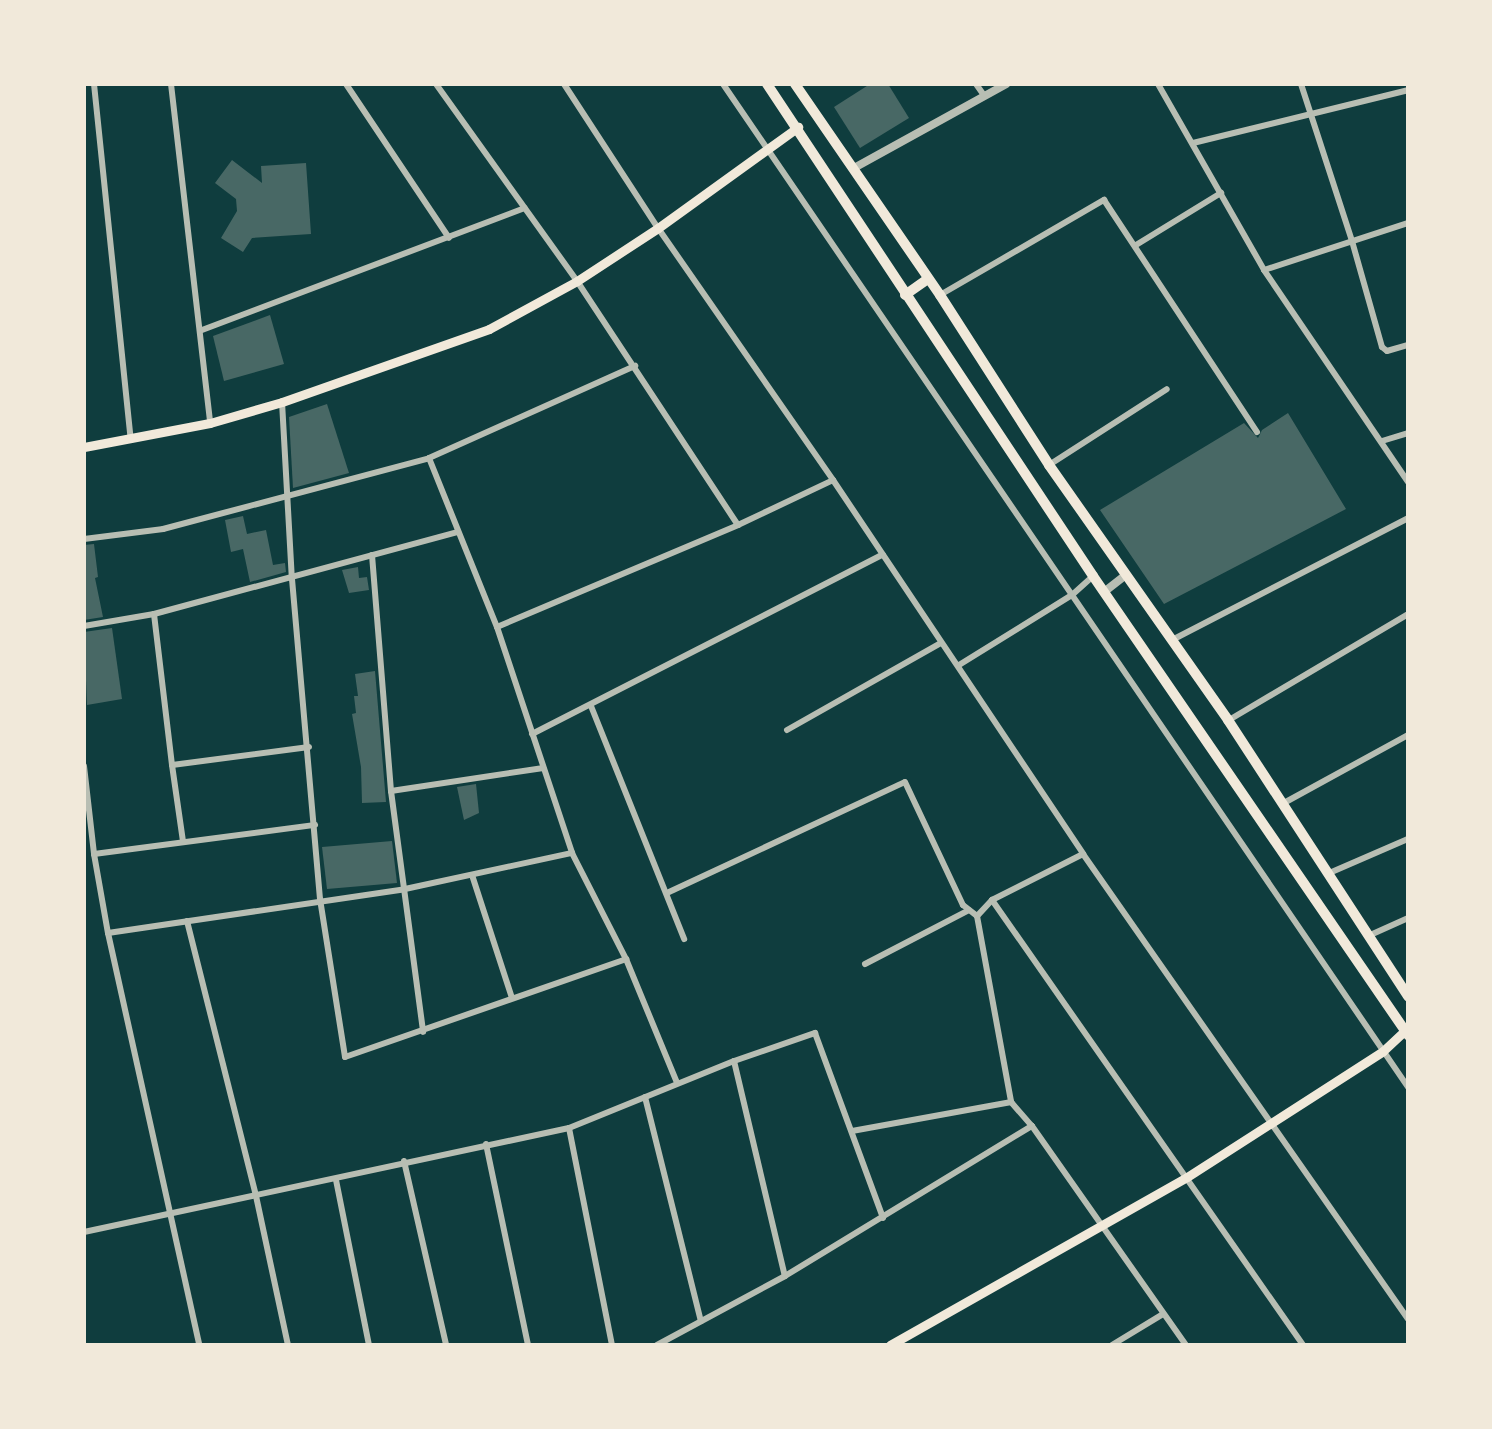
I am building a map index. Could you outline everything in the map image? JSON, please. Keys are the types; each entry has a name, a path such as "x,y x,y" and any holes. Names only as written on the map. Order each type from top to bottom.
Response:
{"main road":[{"path":"767,84 1093,576 1407,1031 1383,1051 1270,1120 1187,1177 890,1345"},
{"path":"795,84 940,295 1049,465 1228,720 1408,996"},
{"path":"84,447 210,423 282,402 489,329 577,281 658,228 798,127"},
{"path":"905,295 928,279"}],"street":[{"path":"94,84 131,440"},
{"path":"171,84 202,330 210,423"},
{"path":"346,84 449,238"},
{"path":"436,84 577,281 738,525"},
{"path":"564,84 658,228 959,665 1083,854 1408,1319"},
{"path":"723,84 1408,1087"},
{"path":"976,84 983,94"},
{"path":"854,168 1006,84"},
{"path":"1158,84 1264,270 1408,482"},
{"path":"1301,84 1352,241 1382,347 1387,351 1408,345"},
{"path":"1193,143 1408,90"},
{"path":"1136,245 1221,193"},
{"path":"940,295 1097,201 1109,203 1257,432"},
{"path":"202,330 525,208"},
{"path":"1264,270 1408,223"},
{"path":"84,539 163,529 429,458 635,366"},
{"path":"1049,465 1167,389"},
{"path":"282,402 292,579 320,899 345,1057 626,959"},
{"path":"1382,441 1408,433"},
{"path":"429,458 497,627 572,853 626,959 677,1083"},
{"path":"497,627 738,525 833,480"},
{"path":"1172,640 1408,518"},
{"path":"84,626 154,614 458,532"},
{"path":"532,734 883,554"},
{"path":"372,555 391,791 423,1032"},
{"path":"1104,592 1126,575"},
{"path":"959,665 1072,595 1093,576"},
{"path":"154,614 183,841"},
{"path":"1228,720 1408,614"},
{"path":"787,730 941,643"},
{"path":"591,706 669,892 684,939"},
{"path":"1282,804 1408,735"},
{"path":"172,765 309,747"},
{"path":"84,766 94,854 108,933 199,1345"},
{"path":"391,791 543,768"},
{"path":"669,892 905,782 963,905 977,916 1011,1102 1032,1126 1186,1345"},
{"path":"94,854 315,825"},
{"path":"1326,874 1408,839"},
{"path":"108,933 320,899 405,889 572,853"},
{"path":"977,916 992,900 1083,854"},
{"path":"472,875 512,998"},
{"path":"992,900 1303,1345"},
{"path":"865,964 969,910"},
{"path":"1368,936 1408,918"},
{"path":"187,921 256,1196 288,1345"},
{"path":"84,1232 569,1128 677,1083 815,1033 883,1218"},
{"path":"734,1061 785,1276"},
{"path":"645,1097 701,1321"},
{"path":"852,1131 1011,1102"},
{"path":"657,1345 785,1276 1032,1126"},
{"path":"569,1128 612,1345"},
{"path":"486,1144 528,1345"},
{"path":"404,1161 446,1345"},
{"path":"336,1180 369,1345"},
{"path":"1112,1345 1163,1314"}],"building":[{"path":"870,84 888,84 909,118 860,148 834,107"},
{"path":"232,160 262,183 261,166 306,163 311,234 252,238 243,252 221,238 237,211 236,199 215,183"},
{"path":"270,315 284,364 224,381 213,336"},
{"path":"327,404 349,473 293,488 289,417"},
{"path":"1288,413 1346,509 1164,604 1100,510 1244,423 1258,438 1262,430"},
{"path":"243,516 247,534 266,530 273,565 285,563 286,572 250,582 243,549 231,552 225,520"},
{"path":"94,544 98,577 95,578 103,617 84,620 84,545"},
{"path":"358,567 359,578 367,577 369,590 349,593 342,570"},
{"path":"112,628 122,699 87,705 84,632"},
{"path":"375,671 386,802 362,803 361,767 352,714 356,713 354,696 358,696 355,674"},
{"path":"476,784 479,813 464,820 457,787"},
{"path":"392,841 397,883 327,889 322,847"}]}
